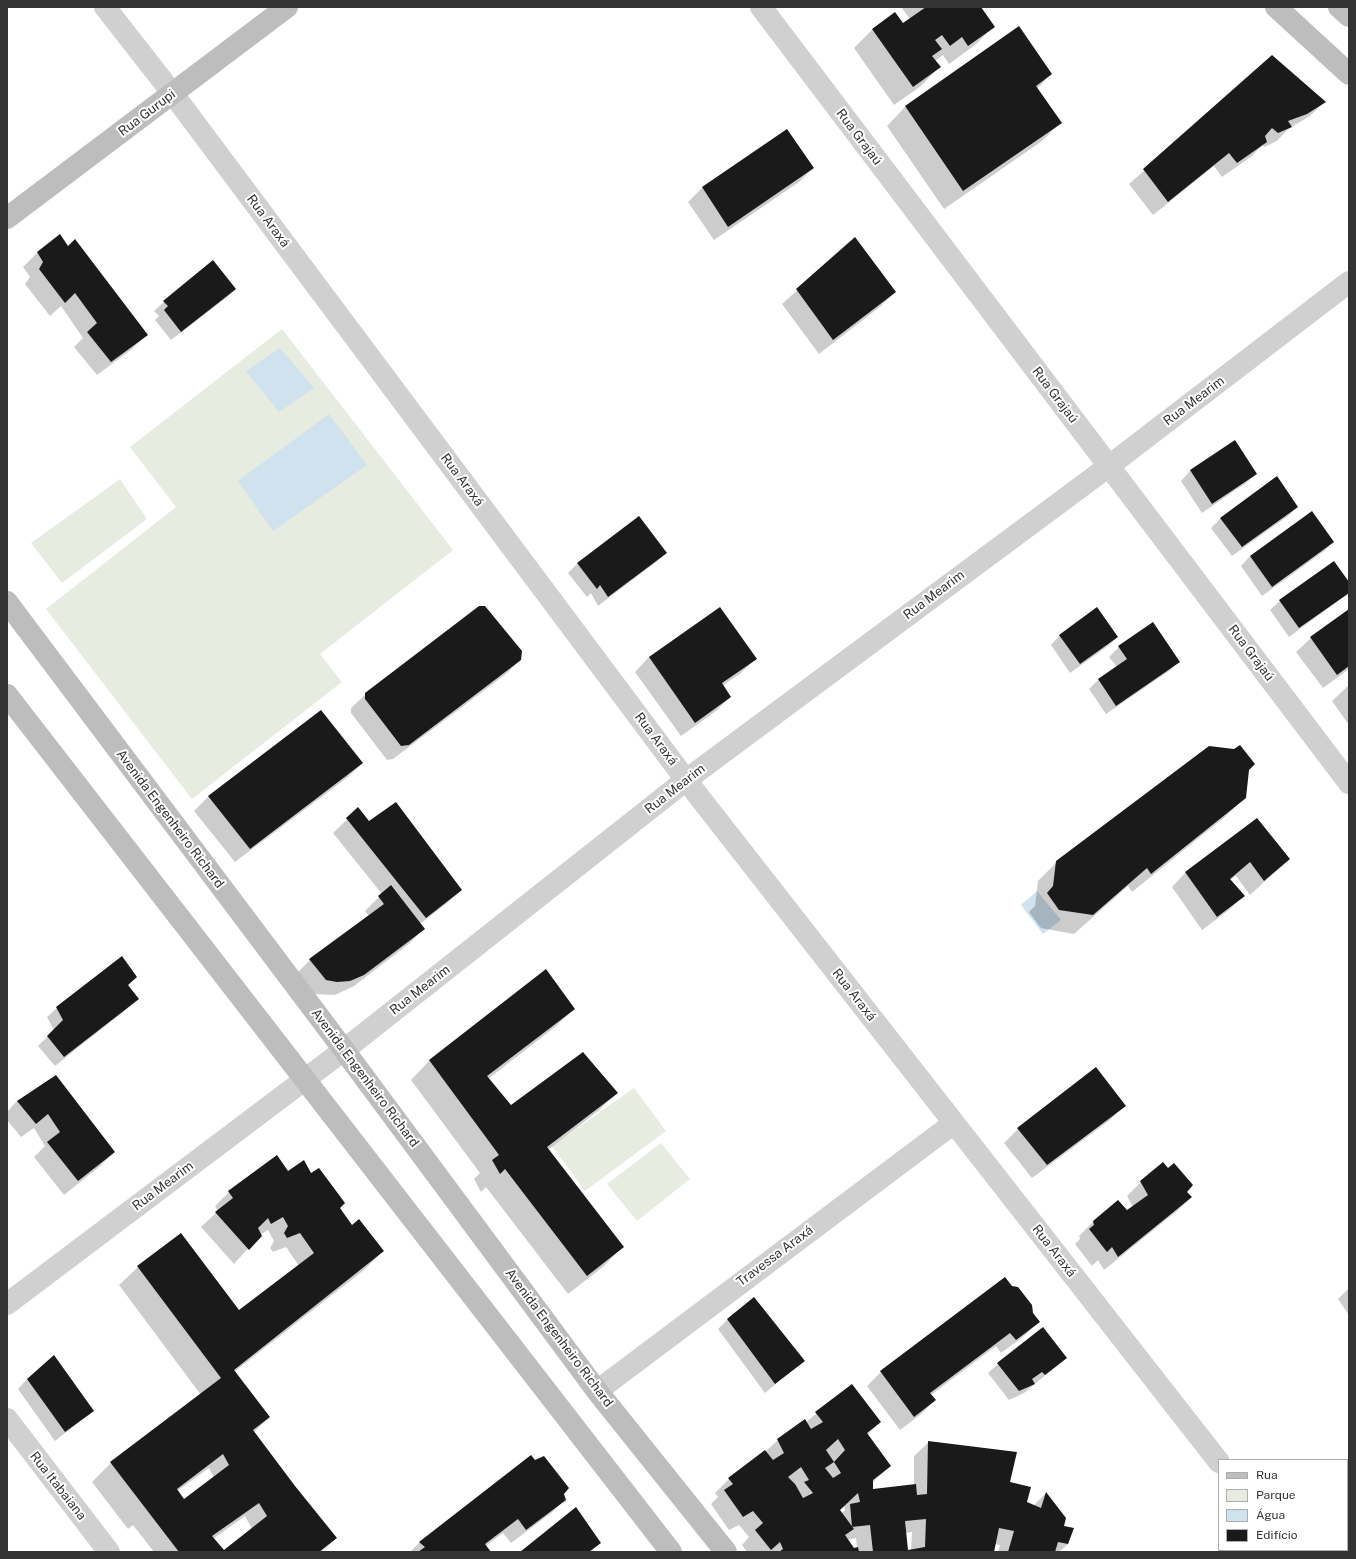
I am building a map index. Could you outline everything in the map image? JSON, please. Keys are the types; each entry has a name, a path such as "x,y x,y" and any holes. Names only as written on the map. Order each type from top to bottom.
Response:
{"street":[{"name":"Rua Araxá","path":"105,7 173,94 686,780 1218,1461"},
{"name":"Rua Gurupi","path":"7,218 287,7"},
{"name":"Rua Grajaú","path":"761,7 1349,783"},
{"path":"1276,7 1349,74"},
{"path":"1339,7 1349,16"},
{"name":"Rua Mearim","path":"7,1304 344,1050 686,780 1108,466 1349,282"},
{"name":"Avenida Engenheiro Richard","path":"7,602 344,1050 597,1391 726,1552"},
{"path":"7,695 671,1552"},
{"name":"Travessa Araxá","path":"597,1391 954,1123"},
{"name":"Rua Itabaiana","path":"7,1419 109,1552"}],"green space":[{"path":"282,329 453,550 320,654 342,682 192,799 46,609 176,507 130,447"},
{"path":"120,479 147,519 62,583 31,543"},
{"path":"634,1088 666,1131 585,1191 552,1146"},
{"path":"661,1143 690,1179 637,1221 607,1184"}],"water":[{"path":"280,348 314,388 279,412 246,371"},
{"path":"329,414 367,465 273,531 238,481"},
{"path":"1037,891 1061,920 1043,934 1021,905"}],"building":[{"path":"926,7 981,7 995,27 968,46 962,37 950,46 942,35 935,40 942,49 932,56 941,67 913,87 872,29 895,12 903,23"},
{"path":"1019,26 1052,74 1036,86 1062,123 963,191 905,106"},
{"path":"1272,55 1326,102 1307,114 1288,121 1292,127 1278,133 1272,128 1265,136 1267,142 1237,163 1229,153 1168,202 1143,169"},
{"path":"787,129 814,168 728,227 702,187"},
{"path":"60,234 68,246 75,239 148,335 111,362 87,332 97,323 75,293 65,303 39,269 43,262 37,252"},
{"path":"855,237 896,292 833,340 796,289"},
{"path":"213,260 236,289 181,332 164,310 168,306 163,301"},
{"path":"1235,440 1257,474 1212,504 1190,470"},
{"path":"1277,476 1298,507 1242,547 1220,518"},
{"path":"1312,511 1334,542 1272,587 1250,556"},
{"path":"639,516 667,553 608,597 600,585 597,589 577,563"},
{"path":"1334,561 1349,582 1349,593 1299,628 1279,600"},
{"path":"479,606 485,606 522,651 521,660 409,745 401,746 365,699 365,693"},
{"path":"720,607 757,659 722,683 731,697 695,723 649,657"},
{"path":"1097,607 1118,637 1080,664 1059,635"},
{"path":"1349,609 1349,666 1337,675 1310,637"},
{"path":"1153,622 1180,662 1116,706 1098,679 1127,659 1118,646"},
{"path":"321,710 363,763 250,849 208,796"},
{"path":"1240,745 1255,764 1249,770 1246,798 1151,874 1147,868 1093,915 1059,910 1047,893 1053,886 1056,861 1209,746 1234,749"},
{"path":"396,802 462,890 426,918 346,818 358,807 369,821"},
{"path":"1257,818 1290,859 1264,881 1250,862 1230,879 1245,896 1217,917 1185,872"},
{"path":"391,885 425,929 364,975 350,981 337,982 326,980 309,959 384,904 378,896"},
{"path":"122,956 137,977 128,985 139,999 64,1057 47,1036 63,1020 56,1007"},
{"path":"546,969 575,1009 487,1076 511,1105 583,1052 618,1093 547,1147 624,1247 587,1276 505,1169 500,1174 492,1160 499,1155 429,1060"},
{"path":"1096,1067 1126,1106 1047,1165 1017,1128"},
{"path":"56,1075 115,1152 78,1181 47,1142 60,1132 48,1114 36,1124 17,1101"},
{"path":"277,1155 288,1171 304,1160 311,1173 319,1168 345,1203 340,1208 352,1225 359,1219 384,1251 234,1370 270,1417 253,1430 295,1486 337,1538 319,1552 179,1552 110,1462 221,1378 137,1266 181,1233 239,1310 314,1253 300,1233 287,1238 284,1233 288,1226 283,1217 271,1224 268,1218 258,1228 262,1236 249,1250 215,1212 233,1198 228,1191","holes":["223,1454 229,1465 184,1499 177,1489","259,1503 267,1516 224,1550 212,1536"]},
{"path":"1163,1162 1168,1168 1174,1163 1193,1185 1187,1192 1192,1197 1118,1257 1112,1247 1107,1252 1089,1229 1094,1225 1093,1221 1118,1200 1127,1210 1148,1195 1140,1181"},
{"path":"1005,1277 1012,1286 1018,1287 1032,1305 1033,1313 1040,1322 1016,1340 1010,1333 930,1393 936,1400 914,1417 880,1371"},
{"path":"754,1297 805,1361 775,1384 727,1319"},
{"path":"1043,1327 1067,1358 1045,1375 1042,1372 1032,1379 1035,1384 1019,1391 997,1363"},
{"path":"54,1355 94,1411 65,1432 27,1379"},
{"path":"852,1384 881,1422 867,1433 891,1466 873,1480 873,1489 916,1484 917,1495 927,1494 928,1441 1017,1452 1010,1482 1031,1487 1027,1502 1041,1508 1046,1492 1066,1518 1064,1526 1074,1528 1068,1544 1058,1542 1055,1552 1008,1552 1014,1531 999,1528 994,1552 873,1552 870,1525 852,1527 854,1529 845,1535 854,1548 858,1547 859,1552 779,1552 783,1549 780,1542 771,1550 755,1530 763,1523 753,1511 743,1517 724,1490 733,1484 728,1478 765,1450 773,1460 784,1453 777,1439 805,1419 811,1429 823,1422 815,1412","holes":["838,1439 845,1450 834,1462 826,1450","834,1462 841,1473 833,1478 825,1468","801,1467 809,1480 804,1482 813,1493 803,1498 795,1484 788,1477","858,1493 860,1502 850,1504 852,1526 840,1510","926,1519 925,1547 908,1550 905,1521"]},
{"path":"531,1455 535,1460 544,1456 569,1488 564,1494 566,1500 526,1530 518,1519 485,1544 491,1552 418,1552 425,1547 419,1542"},
{"path":"576,1507 601,1543 589,1552 520,1552"}]}
